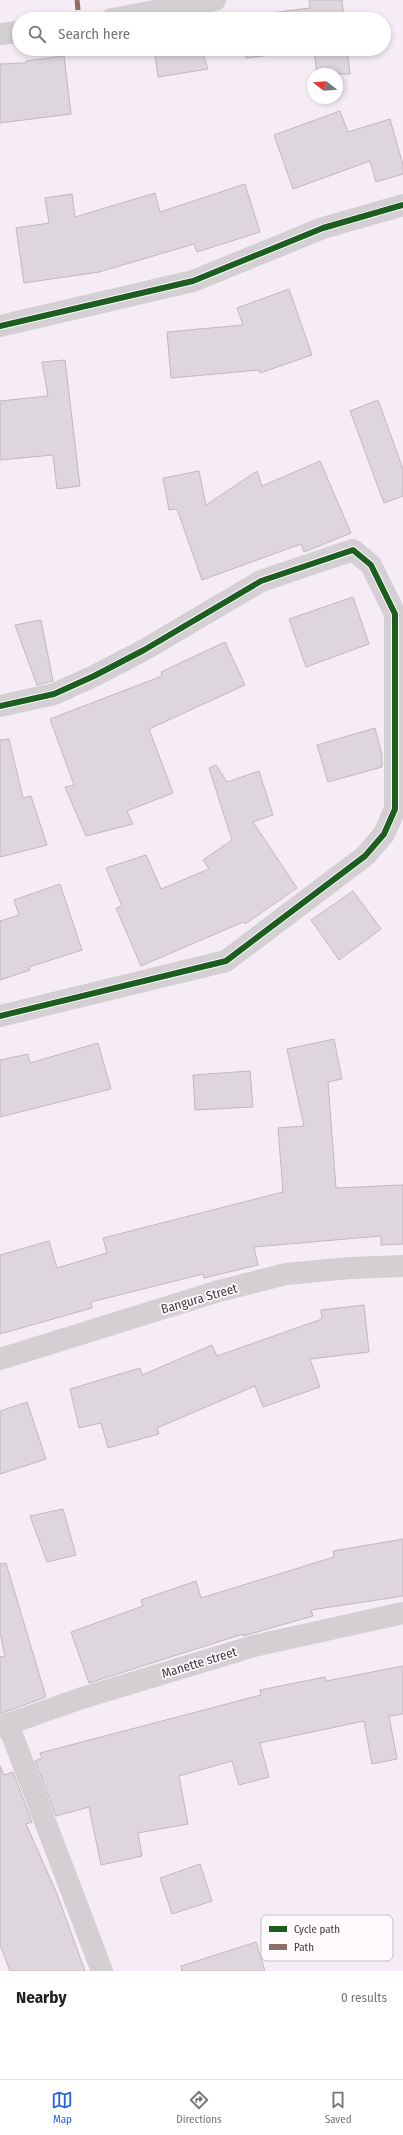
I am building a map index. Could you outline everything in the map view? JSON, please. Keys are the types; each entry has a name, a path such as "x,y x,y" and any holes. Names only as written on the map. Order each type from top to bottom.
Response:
{"street":[{"path":"150,12 215,0"},
{"path":"0,34 12,33"},
{"path":"0,326 192,281 322,228 403,205"},
{"path":"0,706 54,694 94,676 144,650 261,582 353,550 371,565 395,614 395,810 384,834 365,856 226,961 0,1016"},
{"name":"Bangura Street","path":"0,1359 219,1291 286,1274 350,1268 403,1266"},
{"name":"Manette street","path":"4,1726 82,1698 254,1646 403,1613"},
{"path":"4,1726 102,1971"}],"building":[{"path":"309,0 342,0 343,12 278,12 310,8"},
{"path":"64,56 71,114 0,123 0,64 26,63 26,61"},
{"path":"155,56 204,56 208,69 158,77"},
{"path":"245,56 263,56 246,58"},
{"path":"315,56 348,56 350,74 343,74 343,68 316,68"},
{"path":"340,111 348,132 390,119 403,165 403,174 376,182 370,161 293,189 274,135"},
{"path":"245,184 260,232 197,252 194,244 99,272 24,283 16,228 49,223 45,198 72,194 75,217 155,193 160,212"},
{"path":"289,289 312,355 260,373 259,370 171,378 167,332 243,325 237,308"},
{"path":"65,360 80,486 57,489 53,455 0,460 0,401 48,396 42,362"},
{"path":"378,400 403,469 403,496 384,503 350,411"},
{"path":"320,461 351,533 304,552 301,544 202,580 177,509 169,510 163,478 199,471 206,505 257,471 262,486"},
{"path":"353,597 369,644 306,667 289,619"},
{"path":"41,620 53,681 37,685 15,625"},
{"path":"225,642 245,685 149,729 173,793 127,811 133,824 86,836 65,787 74,785 50,719 162,676 161,672"},
{"path":"375,728 382,755 382,767 328,782 317,745"},
{"path":"9,739 23,798 31,796 47,845 0,857 0,740"},
{"path":"216,765 227,782 259,771 273,815 253,822 297,888 245,924 243,922 141,966 116,908 122,906 106,868 146,855 161,889 209,869 203,860 232,840 209,768"},
{"path":"60,884 82,950 29,967 30,970 0,980 0,921 19,915 14,900"},
{"path":"353,891 381,929 339,960 311,920"},
{"path":"334,1039 342,1079 328,1082 336,1188 403,1185 403,1244 381,1245 381,1236 254,1247 258,1265 204,1278 203,1274 91,1302 92,1308 0,1334 0,1255 49,1241 57,1268 107,1253 103,1238 283,1192 278,1128 304,1126 287,1049"},
{"path":"98,1043 111,1089 0,1117 0,1060 28,1054 30,1063"},
{"path":"250,1071 253,1107 195,1110 193,1075"},
{"path":"364,1305 369,1352 310,1359 320,1387 263,1407 255,1386 157,1428 159,1434 108,1448 101,1423 79,1428 70,1389 140,1368 142,1375 212,1345 217,1356 322,1319 321,1310"},
{"path":"27,1402 46,1459 0,1474 0,1411"},
{"path":"63,1509 76,1555 47,1562 30,1516"},
{"path":"403,1539 403,1596 311,1610 313,1616 243,1636 243,1634 89,1683 71,1632 143,1606 141,1600 196,1581 201,1598 334,1557 333,1551"},
{"path":"6,1563 46,1697 0,1714 0,1657 5,1656 0,1633 0,1564"},
{"path":"403,1666 403,1714 389,1716 397,1759 372,1764 364,1721 260,1743 269,1777 239,1785 232,1761 179,1776 188,1824 138,1833 142,1856 101,1865 89,1807 56,1816 35,1761 42,1758 40,1753 261,1695 260,1690 325,1677 326,1681"},
{"path":"0,1766 4,1775 13,1772 32,1822 26,1824 57,1894 85,1971 10,1971 0,1945"},
{"path":"200,1864 212,1901 172,1914 160,1878"},
{"path":"256,1942 265,1971 182,1971 181,1966"}],"marked path":[{"path":"77,0 78,12"}],"cycle path":[{"path":"0,326 193,281 323,228 403,205"},
{"path":"0,706 54,694 94,676 144,650 261,581 353,550 371,565 395,614 395,809 384,834 365,856 226,961 0,1016"}]}
